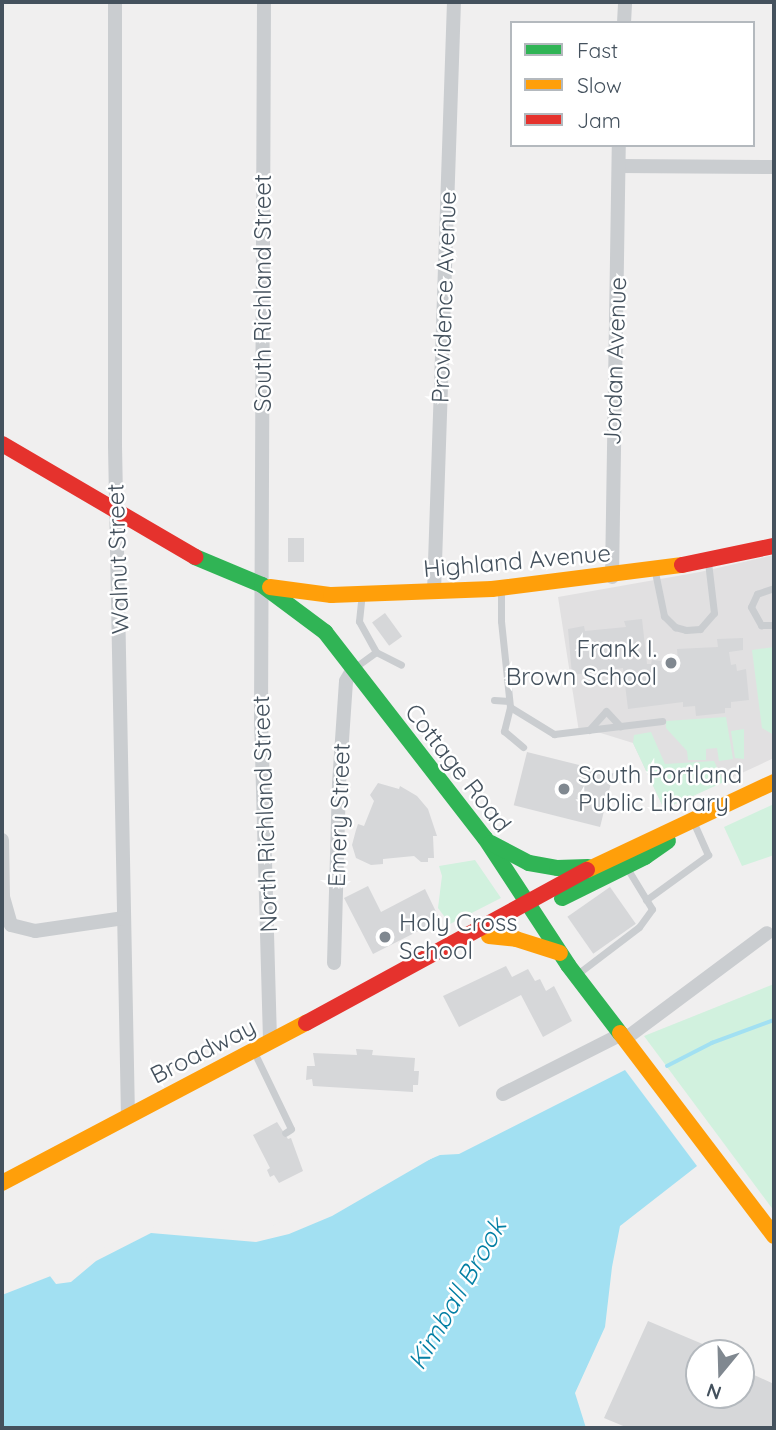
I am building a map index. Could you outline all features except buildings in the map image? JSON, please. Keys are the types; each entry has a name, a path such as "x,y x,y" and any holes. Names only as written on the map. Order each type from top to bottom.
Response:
{"street":[{"name":"Walnut Street","path":"115,2 117,511 128,1116"},
{"name":"South Richland Street","path":"262,585 264,2"},
{"name":"Providence Avenue","path":"434,592 454,2"},
{"path":"624,21 625,2"},
{"name":"Jordan Avenue","path":"612,577 619,147"},
{"path":"619,166 774,167"},
{"name":"Cottage Road","path":"2,444 191,555 262,585 324,632 485,838 560,953 774,1236"},
{"name":"Highland Avenue","path":"262,585 290,592 362,594 501,589 655,571 774,546"},
{"name":"North Richland Street","path":"262,585 261,731 270,1042"},
{"name":"Emery Street","path":"334,963 339,785 346,681 353,668"},
{"name":"Broadway","path":"2,1182 425,961 489,936 593,867 771,788"},
{"name":"Broadway","path":"425,961 465,934 627,866 665,844 689,825"},
{"path":"485,838 499,849 529,863 557,868 593,867"},
{"path":"2,839 3,897 11,925 35,931 124,918"},
{"path":"503,1094 624,1037 767,933"},
{"path":"489,936 516,939 560,953"}],"lane":[{"path":"655,571 664,616 675,627 686,631 700,629 714,613 708,561"},
{"path":"774,588 757,594 751,607 761,625 774,625"},
{"path":"501,589 501,621 509,704 504,730 523,747"},
{"path":"362,594 359,621 376,652 401,665"},
{"path":"353,668 376,652"},
{"path":"506,682 516,681"},
{"path":"494,700 509,704 553,737 662,721"},
{"path":"589,730 606,711 620,726"},
{"path":"646,900 708,855 689,825"},
{"path":"576,975 639,927 652,909 627,866"},
{"path":"253,1051 291,1129 285,1133"}],"shaded area":[{"name":"Frank I. Brown School","path":"774,555 774,758 664,809 633,743 591,730 579,732 558,597 700,572"}],"green space":[{"path":"774,647 774,735 762,728 752,650"},
{"path":"726,717 733,759 719,761 717,748 706,749 706,760 688,760 687,751 666,728 666,721"},
{"path":"744,729 744,759 735,758 731,731"},
{"path":"651,732 665,764 714,761 724,782 664,809 633,743 634,735"},
{"path":"774,804 774,855 742,866 724,827"},
{"path":"475,860 501,898 450,924 438,908 442,876 439,866"},
{"path":"774,984 774,1211 644,1036"}],"water":[{"path":"625,1070 697,1166 620,1226 605,1327 575,1393 586,1428 2,1428 2,1295 79,1265 149,1229 254,1234 440,1155 459,1154"}],"pier":[{"path":"432,1155 434,1157 332,1216 289,1234 256,1242 151,1233 96,1261 71,1282 56,1284 50,1276 145,1227 253,1230 274,1225 308,1207"}],"waterway":[{"name":"Kimball Brook","path":"667,1066 712,1043 774,1020"}],"traffic: fast":[{"path":"195,557 262,585 325,632 485,838 568,965 620,1033"},
{"path":"562,898 645,857 668,841"},
{"path":"491,843 529,863 557,868 588,867"}],"traffic: slow":[{"path":"270,587 331,595 492,589 682,565"},
{"path":"587,870 774,782"},
{"path":"489,936 516,939 560,953"},
{"path":"2,1183 306,1023"},
{"path":"620,1033 774,1236"}],"traffic: jam":[{"path":"2,444 195,557"},
{"path":"682,565 774,546"},
{"path":"306,1023 587,870"}],"place":[{"name":"Frank I. Brown School","path":"671,663"},
{"name":"South Portland Public Library","path":"564,789"},
{"name":"Holy Cross School","path":"385,937"}]}
